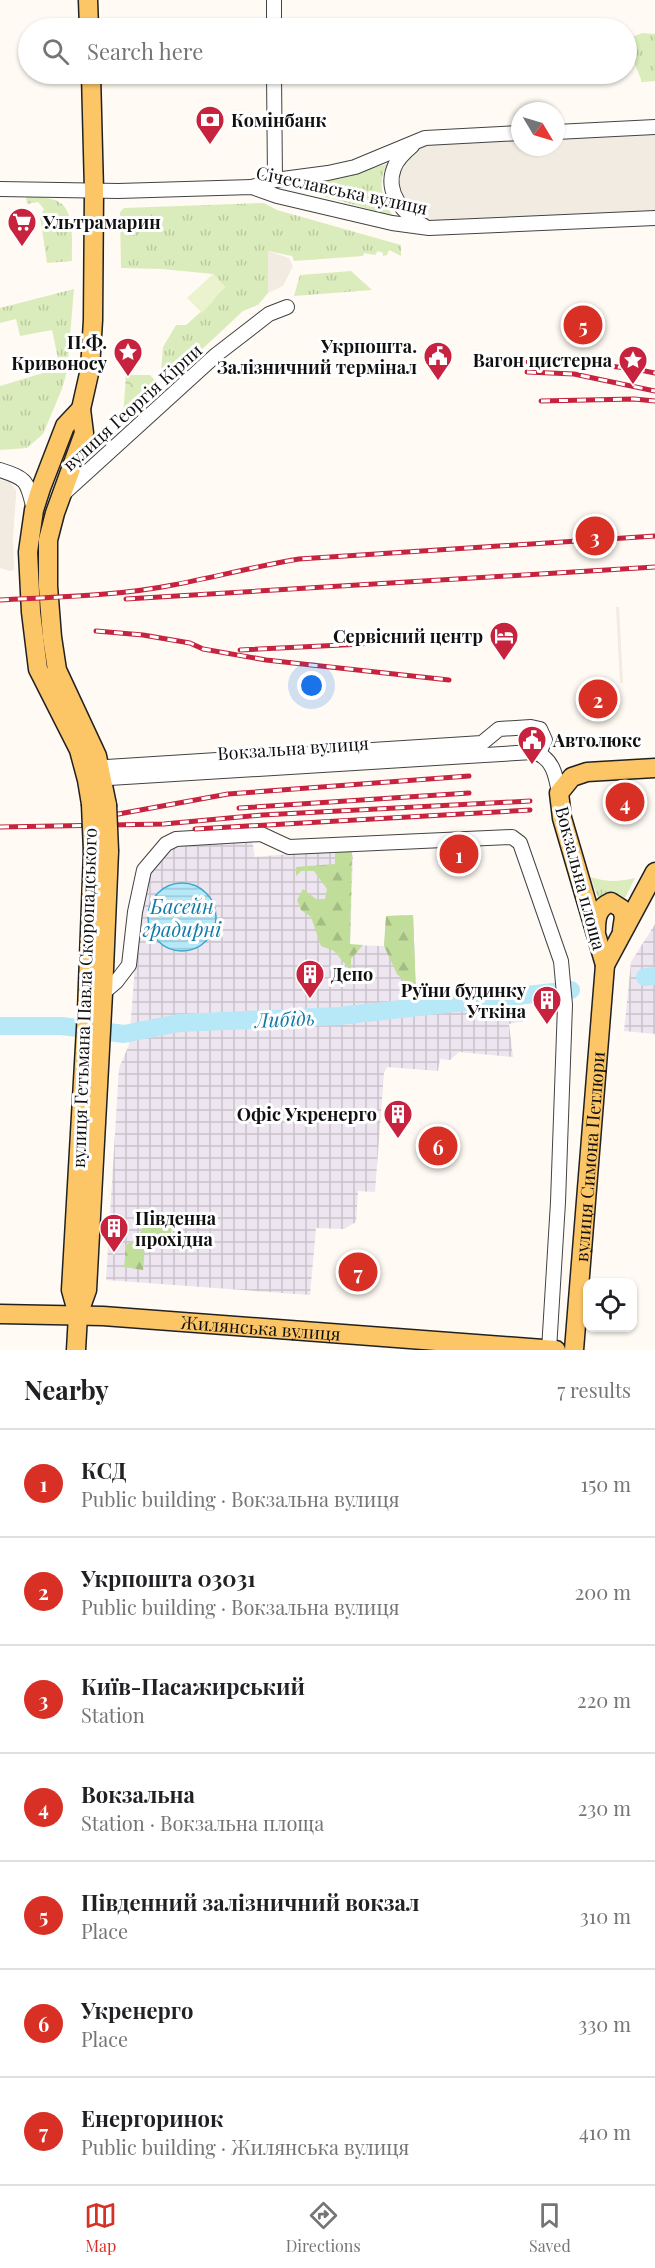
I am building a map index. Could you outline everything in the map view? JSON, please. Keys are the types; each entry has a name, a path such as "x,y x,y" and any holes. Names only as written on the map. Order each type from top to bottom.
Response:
{"main road":[{"path":"88,0 89,18"},
{"path":"39,585 48,540 84,433 81,409 90,369 93,320 94,191 91,84"},
{"path":"39,585 29,541 34,510 65,426 81,409"},
{"name":"вулиця Гетьмана Павла Скоропадського","path":"39,585 34,646 38,669 94,773 99,804 103,993 95,1012"},
{"name":"Вокзальна площа","path":"605,965 562,818 558,790 578,774 655,768"},
{"name":"вулиця Гетьмана Павла Скоропадського","path":"76,1350 78,1315 71,1290 95,1012 101,851"},
{"name":"Вокзальна площа","path":"605,965 655,872"},
{"path":"596,935 596,919 600,910 611,902 622,909 624,917 621,932"},
{"name":"вулиця Симона Петлюри","path":"574,1350 605,965"},
{"name":"Жилянська вулиця","path":"0,1314 78,1315 556,1350"}],"street":[{"path":"274,0 274,18"},
{"path":"274,84 275,180"},
{"path":"565,132 655,127"},
{"path":"252,187 275,180 328,173 355,166 416,141 439,136 511,133"},
{"path":"416,141 393,169 392,180 398,204 407,215 429,228"},
{"name":"Січеславська вулиця","path":"0,189 94,191 252,187 277,196 392,223 429,228 655,218"},
{"name":"вулиця Георгія Кірпи","path":"62,495 216,355 269,314 287,307"},
{"path":"0,470 21,477 28,487 34,510"},
{"name":"Вокзальна вулиця","path":"536,727 543,732 545,740 541,749 533,752 94,773 482,743 499,729 536,727"},
{"path":"489,738 493,750 501,754"},
{"path":"533,752 547,759 554,772 558,790"},
{"name":"вулиця Симона Петлюри","path":"103,993 116,982 129,965 135,912 144,870 166,844 176,839 261,834 289,847 512,837 517,840 532,875 561,961 563,983 560,1155 549,1350"}],"shaded area":[{"path":"655,127 655,218 429,228 407,215 393,169 416,141 511,134 511,156 565,156 565,132"},
{"path":"268,251 289,258 293,266 283,286 268,293"},
{"path":"0,480 10,482 16,490 13,536 14,570 9,571 0,568"},
{"path":"616,607 619,607 623,683 620,683"},
{"path":"252,840 255,857 332,850 353,855 350,945 384,946 386,916 413,915 416,992 410,993 410,1003 520,987 524,1021 509,1024 513,1057 459,1052 450,1060 440,1059 438,1071 387,1067 384,1073 375,1192 358,1191 356,1222 344,1229 316,1228 310,1295 106,1280 119,1068 129,1045 139,910 150,868 182,841"},
{"path":"655,924 655,1034 624,1031 631,962"}],"green space":[{"path":"655,34 655,81 642,82 637,70 637,35"},
{"path":"387,164 382,178 382,191 393,216 288,186 347,176"},
{"path":"26,196 55,200 67,210 71,226 72,261 47,263 40,216 44,209 38,202 27,204"},
{"path":"264,203 277,210 401,245 401,256 389,250 387,255 383,256 383,253 378,251 375,255 364,253 363,256 294,261 292,256 268,251 268,293 258,305 243,311 179,371 161,372 163,347 176,325 186,325 225,287 213,274 121,268 120,212 124,208"},
{"path":"351,271 372,290 294,296 300,275"},
{"path":"213,274 225,287 202,313 187,298"},
{"path":"74,289 67,371 43,434 27,448 0,450 0,386 43,373 61,373 52,330 20,336 16,319 0,323 0,308"},
{"path":"126,375 150,375 158,384 123,417"},
{"path":"352,849 350,944 363,945 351,959 351,971 334,951 321,946 311,917 301,910 297,900 303,889 316,899 325,899 327,889 314,871 301,871 296,876 296,867 335,864 335,850"},
{"path":"590,877 612,881 635,878 625,898 612,893 599,900"},
{"path":"413,915 416,992 397,974 384,946 386,916"},
{"path":"143,1226 171,1226 171,1237 146,1237 143,1270 124,1267 126,1245 138,1238"}],"water":[{"name":"Басейн градирні","path":"189,883 201,889 210,898 216,910 214,930 206,941 189,951 175,951 158,941 150,930 148,910 158,893 169,885"}],"waterway":[{"name":"Либідь","path":"645,977 655,976"},
{"name":"Либідь","path":"0,1026 62,1026 124,1034 179,1023 339,1016 571,990"}],"railway":[{"path":"528,362 608,366 655,373"},
{"path":"527,372 574,374 655,391"},
{"path":"541,401 634,399 655,401"},
{"path":"0,600 87,596 152,589 299,559 655,536"},
{"path":"126,599 655,567"},
{"path":"96,631 143,635 190,643 203,649 266,660 449,680"},
{"path":"240,650 363,644"},
{"path":"113,815 228,794 469,776"},
{"path":"239,808 469,793"},
{"path":"0,827 164,824 262,815 530,801"},
{"path":"195,829 530,810"}],"place":[{"name":"Комінбанк","path":"210,146"},
{"name":"Ультрамарин","path":"22,248"},
{"name":"Південний залізничний вокзал","path":"583,325"},
{"name":"П.Ф. Кривоносу","path":"128,378"},
{"name":"Укрпошта. Залізничний термінал","path":"438,382"},
{"name":"Вагон цистерна","path":"633,386"},
{"name":"Київ-Пасажирський","path":"595,536"},
{"name":"Сервісний центр","path":"504,662"},
{"name":"Укрпошта 03031","path":"598,699"},
{"name":"Автолюкс","path":"532,766"},
{"name":"Вокзальна","path":"625,802"},
{"name":"КСД","path":"459,854"},
{"name":"Депо","path":"310,1000"},
{"name":"Руїни будинку Уткіна","path":"547,1026"},
{"name":"Офіс Укренерго","path":"398,1140"},
{"name":"Укренерго","path":"438,1146"},
{"name":"Південна прохідна","path":"114,1254"},
{"name":"Енергоринок","path":"358,1272"}]}
